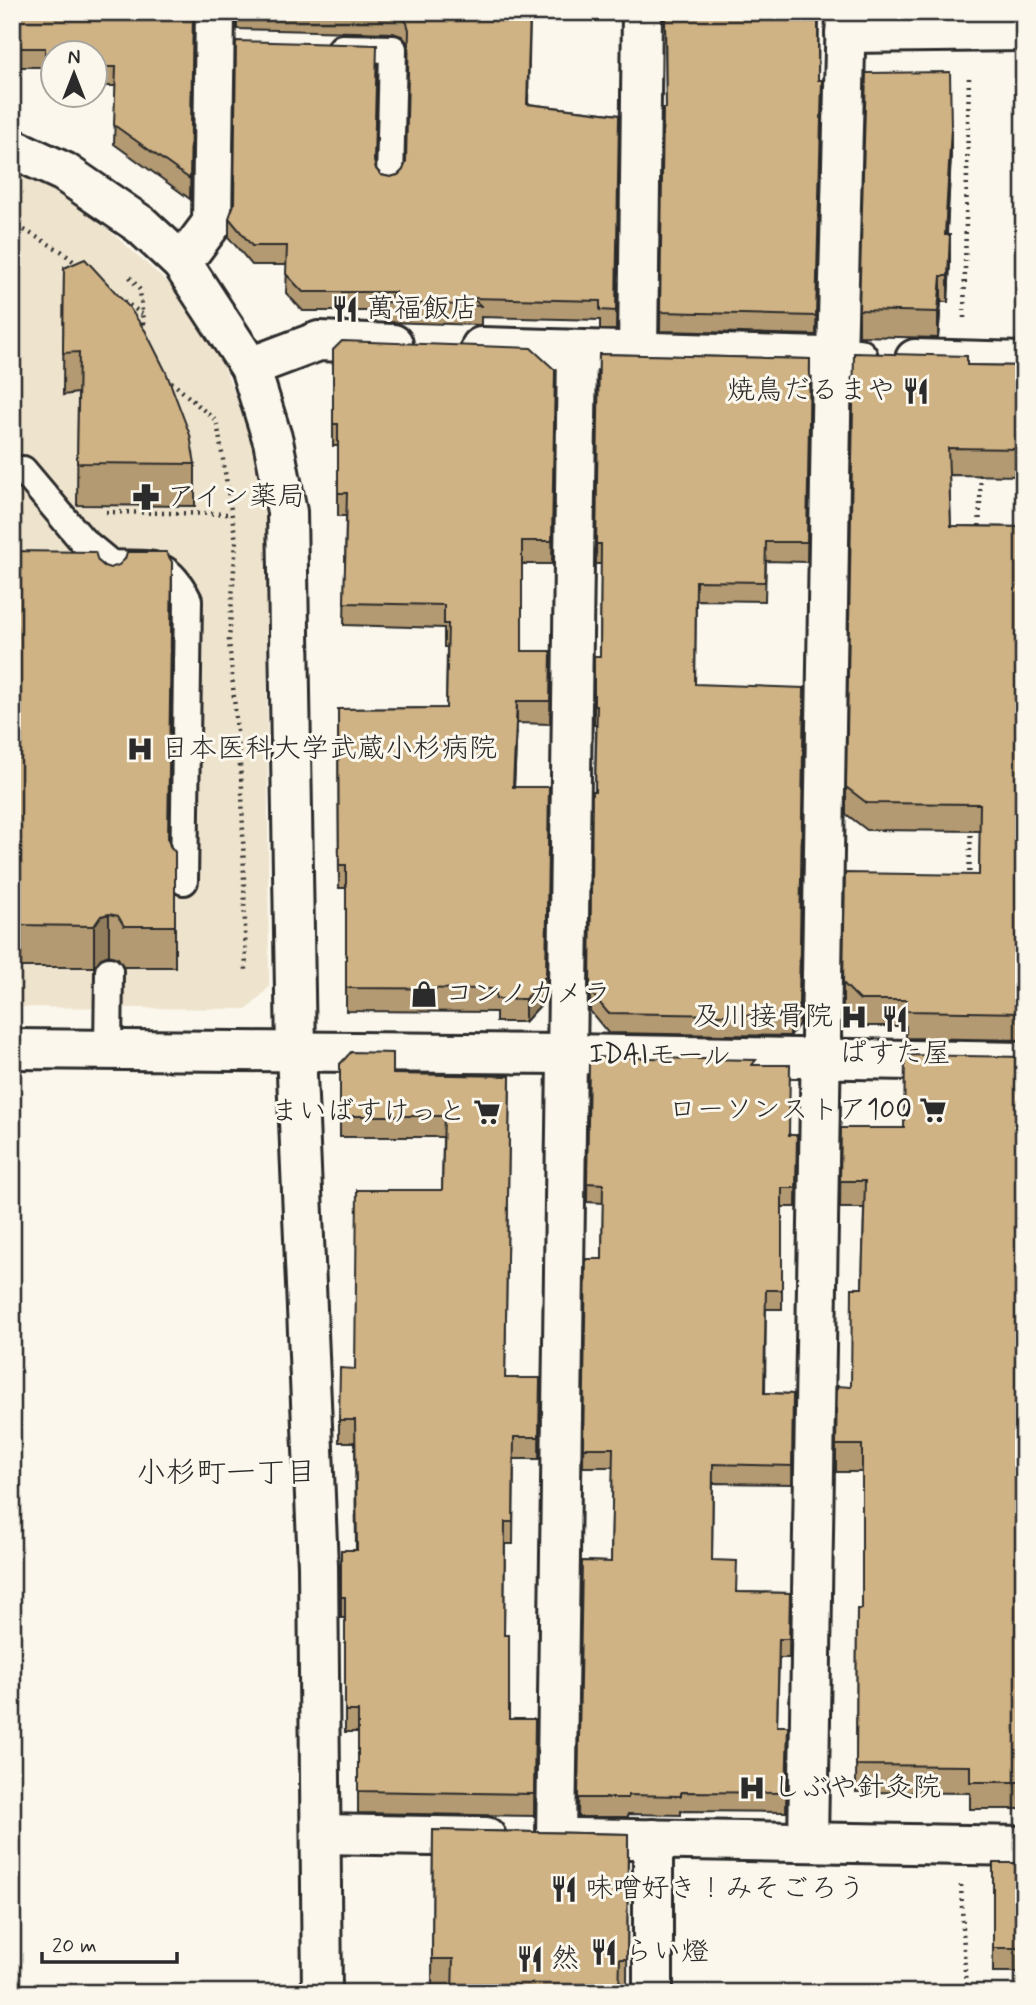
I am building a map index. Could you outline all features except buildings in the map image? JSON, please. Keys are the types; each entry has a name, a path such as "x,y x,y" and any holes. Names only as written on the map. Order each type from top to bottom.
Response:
{"street":[{"path":"638,353 642,12"},
{"path":"808,1842 835,357 845,23 971,22 1024,31"},
{"path":"182,263 212,223 224,34"},
{"path":"12,148 64,172 141,225 182,263 250,367 273,441 288,512 296,1051 318,1566 322,1993"},
{"path":"250,367 319,341 638,353 1024,362"},
{"path":"533,1837 566,1054 577,351"},
{"name":"IDAIモール","path":"12,1049 566,1054 1024,1062"},
{"path":"320,1834 1024,1846"},
{"path":"653,1839 653,1993"}],"lane":[{"path":"311,47 393,49 390,181"},
{"path":"12,470 23,470 75,532 111,564 160,566 178,580 188,600 184,881"},
{"path":"111,564 111,594"},
{"path":"108,1050 109,971"}],"path":[{"path":"962,360 971,22"},
{"path":"12,223 61,251 80,267"},
{"path":"109,290 143,315"},
{"path":"96,512 231,514"},
{"path":"959,1844 966,1993"}],"shaded area":[{"name":"日本医科大学武蔵小杉病院","path":"12,172 77,202 174,288 220,358 251,433 266,512 269,987 248,1009 12,1007"}],"place":[{"name":"萬福飯店","path":"345,309"},
{"name":"焼鳥だるまや","path":"916,391"},
{"name":"アイン薬局","path":"146,497"},
{"name":"日本医科大学武蔵小杉病院","path":"140,749"},
{"name":"コンノカメラ","path":"424,994"},
{"name":"及川接骨院","path":"854,1017"},
{"name":"ぱすた屋","path":"895,1019"},
{"name":"ローソンストア100","path":"933,1110"},
{"name":"まいばすけっと","path":"487,1112"},
{"name":"しぶや針灸院","path":"752,1788"},
{"name":"味噌好き！みそごろう","path":"564,1889"},
{"name":"らい燈","path":"604,1952"},
{"name":"然","path":"530,1959"}],"district":[{"name":"小杉町一丁目","path":"226,1473"}]}
